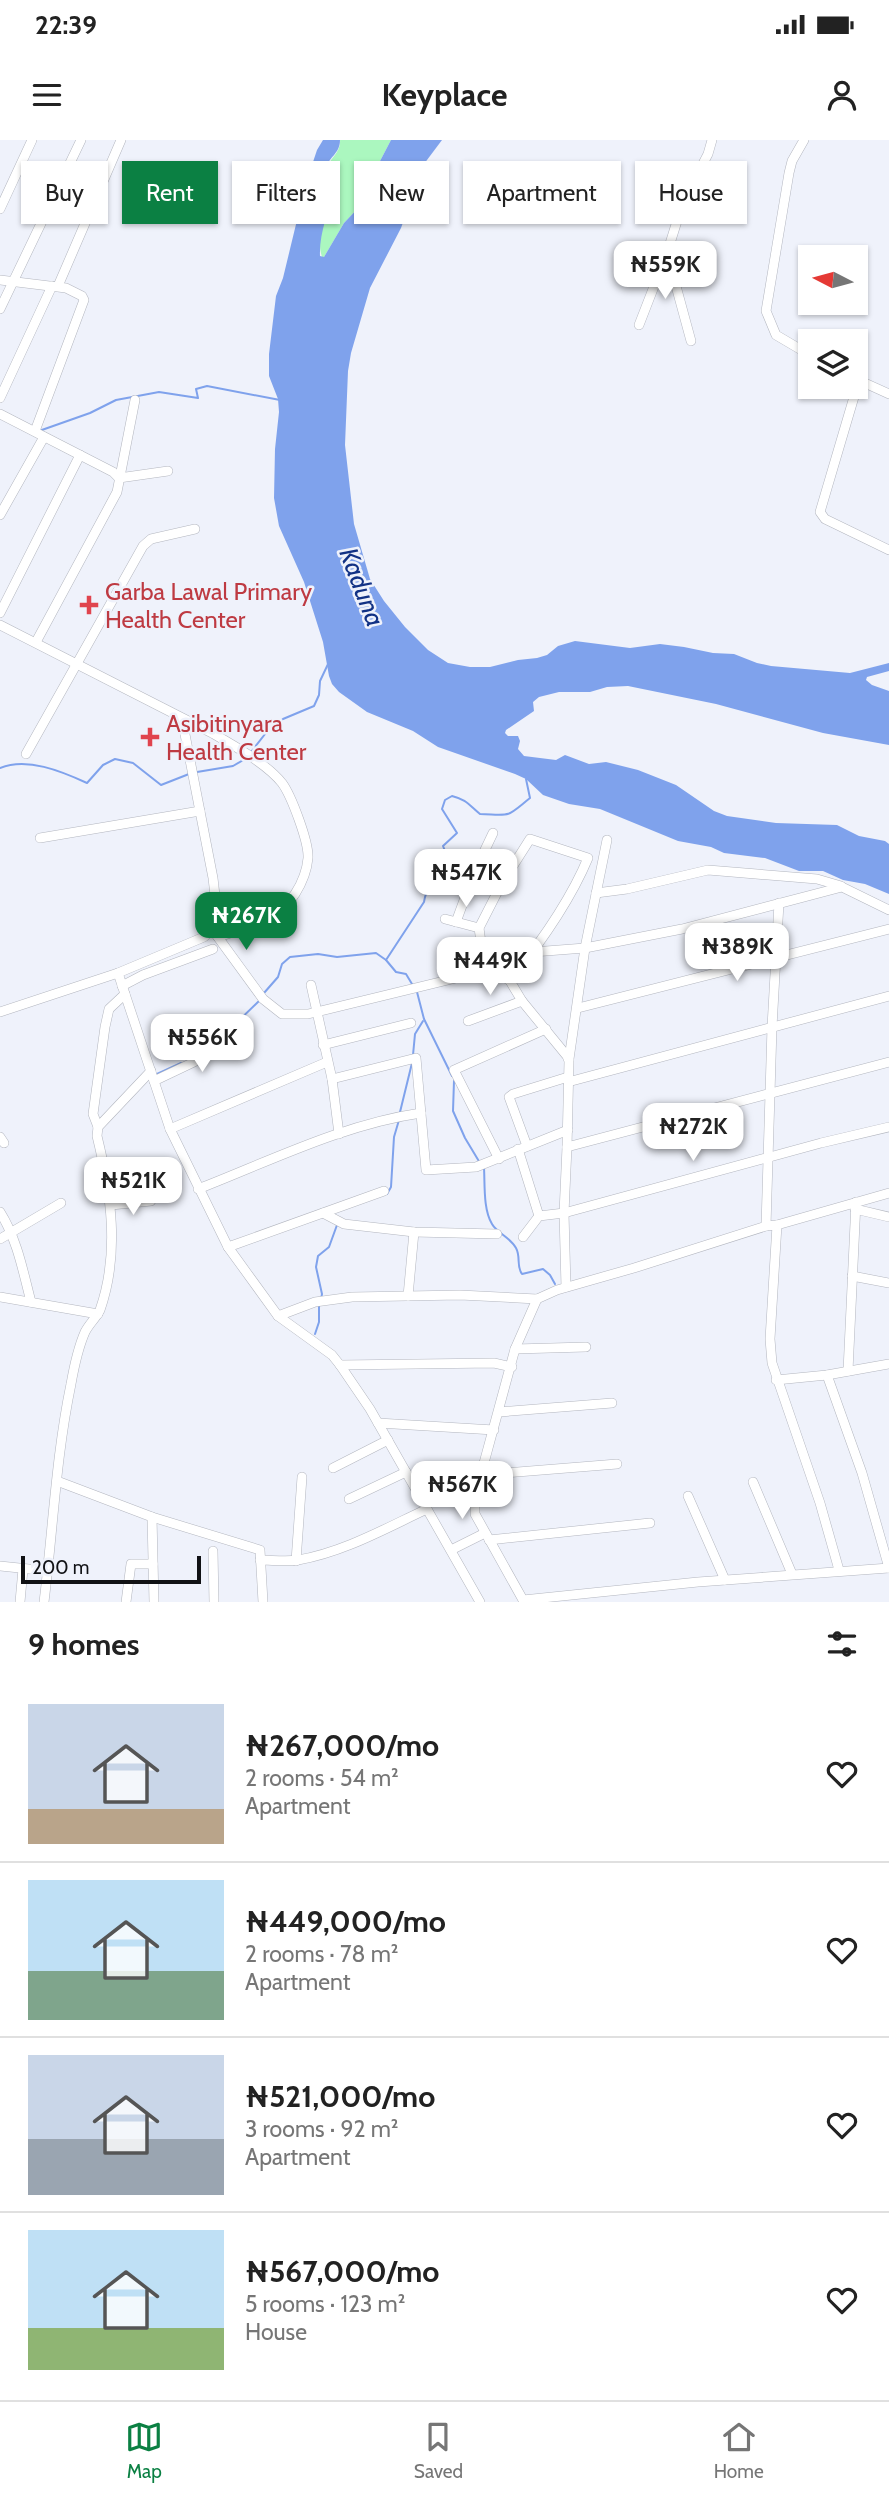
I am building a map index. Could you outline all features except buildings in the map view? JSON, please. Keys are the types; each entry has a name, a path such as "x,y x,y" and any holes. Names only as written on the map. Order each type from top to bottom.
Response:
{"street":[{"path":"0,209 32,140"},
{"path":"0,309 80,140"},
{"path":"0,398 55,286 121,140"},
{"path":"639,325 667,253 683,202 708,154 712,140"},
{"path":"798,348 776,335 766,311 789,173 792,161 804,140"},
{"path":"667,253 691,341"},
{"path":"0,280 55,286 82,296 83,300 35,431"},
{"path":"868,385 889,394"},
{"path":"852,399 820,512 825,519 889,550"},
{"path":"36,642 117,492 135,400"},
{"path":"1,418 35,431 113,472 119,478"},
{"path":"0,515 44,437"},
{"path":"0,613 80,455"},
{"path":"119,478 169,471"},
{"path":"26,754 143,546 151,539 195,529"},
{"path":"0,625 183,719 253,759 281,783 297,812 308,857 294,897 270,919 215,933 118,973 0,1012"},
{"path":"183,719 217,913 215,933 260,996 282,1014 297,1015 422,988 485,971 497,972 510,981 522,1001 559,1044 569,1061"},
{"path":"40,838 200,811"},
{"path":"456,922 474,873 493,833"},
{"path":"485,971 479,928 502,883 530,839 588,858 580,876 533,952 510,981"},
{"path":"566,1287 569,1061 585,947 607,840"},
{"path":"596,892 627,889 708,870 817,879 842,887 889,909"},
{"path":"533,952 585,947 682,929 842,887"},
{"path":"766,1226 779,903"},
{"path":"444,919 479,928"},
{"path":"578,1008 889,929"},
{"path":"44,1602 71,1383 80,1344 98,1314 108,1283 111,1257 111,1205 97,1136 98,1127 93,1114 104,1027 109,1009 124,990 143,975 213,948"},
{"path":"118,973 170,1129 228,1247 278,1316 332,1354 340,1365 378,1423 480,1602"},
{"path":"311,985 332,1079 339,1133"},
{"path":"539,1216 509,1097 513,1094 889,996"},
{"path":"468,1021 522,1001"},
{"path":"323,1045 411,1023"},
{"path":"499,1159 454,1070 546,1029"},
{"path":"98,1127 153,1076 194,1062 229,1035"},
{"path":"332,1079 416,1058 426,1170 476,1167 568,1130"},
{"path":"170,1129 327,1062"},
{"path":"568,1147 889,1062"},
{"path":"198,1189 339,1133 394,1116 421,1113"},
{"path":"523,1237 539,1216 565,1213 889,1127"},
{"path":"228,1247 384,1191"},
{"path":"278,1316 324,1300 408,1296 514,1296 537,1299 566,1287 766,1226 856,1206 889,1193"},
{"path":"111,1205 151,1201"},
{"path":"0,1239 61,1203"},
{"path":"856,1206 889,1217"},
{"path":"848,1371 856,1206"},
{"path":"0,1212 11,1232 31,1302"},
{"path":"323,1213 344,1224 414,1232 497,1234"},
{"path":"777,1225 770,1339 776,1380 820,1503 839,1570"},
{"path":"408,1296 414,1232"},
{"path":"852,1276 889,1283"},
{"path":"0,1297 98,1314"},
{"path":"537,1299 515,1349 475,1496 475,1514 523,1600 792,1574 889,1568 862,1473 827,1375"},
{"path":"515,1349 586,1347"},
{"path":"340,1365 494,1363 512,1367"},
{"path":"776,1380 827,1375 889,1364"},
{"path":"499,1412 612,1404"},
{"path":"378,1423 494,1430"},
{"path":"333,1468 388,1440"},
{"path":"480,1475 617,1464"},
{"path":"349,1499 406,1472"},
{"path":"296,1561 302,1477"},
{"path":"57,1481 152,1517 260,1550 262,1602"},
{"path":"753,1482 792,1574"},
{"path":"688,1496 725,1580"},
{"path":"260,1560 296,1561 368,1538 428,1509"},
{"path":"152,1517 154,1602"},
{"path":"450,1550 487,1537 650,1523"},
{"path":"213,1552 215,1602"},
{"path":"126,1602 131,1563 153,1564"},
{"path":"0,1566 48,1571"},
{"path":"20,1602 23,1569"},
{"path":"604,1591 604,1602"}],"green space":[{"path":"340,140 391,140 380,161 354,161 354,212 322,257 320,239 324,224 340,224 340,161 331,161"}],"water":[{"path":"323,140 340,140 338,149 330,161 313,161"},
{"path":"391,140 442,140 426,161 380,161"},
{"name":"Kaduna","path":"354,212 354,224 402,224 370,288 351,353 345,445 354,524 370,579 405,627 428,650 448,663 490,667 547,655 558,646 575,641 630,648 660,644 734,654 771,666 850,673 889,663 889,671 867,677 866,680 889,691 889,745 823,733 716,704 628,686 607,687 590,692 559,692 539,697 533,702 534,711 505,733 508,736 518,736 518,749 524,756 556,760 565,755 589,764 606,762 638,770 676,785 714,811 727,816 776,823 837,825 859,836 885,841 889,844 889,894 823,871 799,871 765,858 724,853 711,847 678,841 600,809 569,804 543,795 526,779 438,747 413,731 367,712 339,692 329,676 323,642 304,582 279,526 274,498 279,412 278,399 269,376 269,354 276,296 296,224 325,224 320,256 324,257 344,223"}],"waterway":[{"path":"39,431 90,413 116,400 159,392 198,398 196,389 207,386 280,400"},
{"path":"251,752 269,729 283,719 314,706 319,695 320,681 329,662"},
{"path":"0,768 33,765 55,770 87,783 103,765 115,759 133,763 161,785 189,774"},
{"path":"197,772 233,766 245,759"},
{"path":"412,984 406,974 396,972 386,960 424,902 445,851 443,846 457,833 442,809 445,800 452,796 461,799 480,814 508,814 530,798 526,779"},
{"path":"264,993 278,977 282,964 290,957 318,954 337,957 376,953 386,960"},
{"path":"417,992 424,1019 452,1076"},
{"path":"228,1031 259,1001"},
{"path":"413,1055 415,1034 423,1021"},
{"path":"157,1074 181,1063"},
{"path":"400,1112 412,1063"},
{"path":"454,1081 453,1111 480,1163"},
{"path":"387,1194 391,1187 394,1137 399,1120"},
{"path":"484,1168 489,1218 494,1227 516,1248 522,1274 543,1269 555,1284"},
{"path":"321,1299 316,1267 318,1256 329,1247 337,1225"},
{"path":"315,1334 319,1322 319,1304"}],"place":[{"name":"Garba Lawal Primary Health Center","path":"89,605"},
{"name":"Asibitinyara Health Center","path":"150,737"}]}
